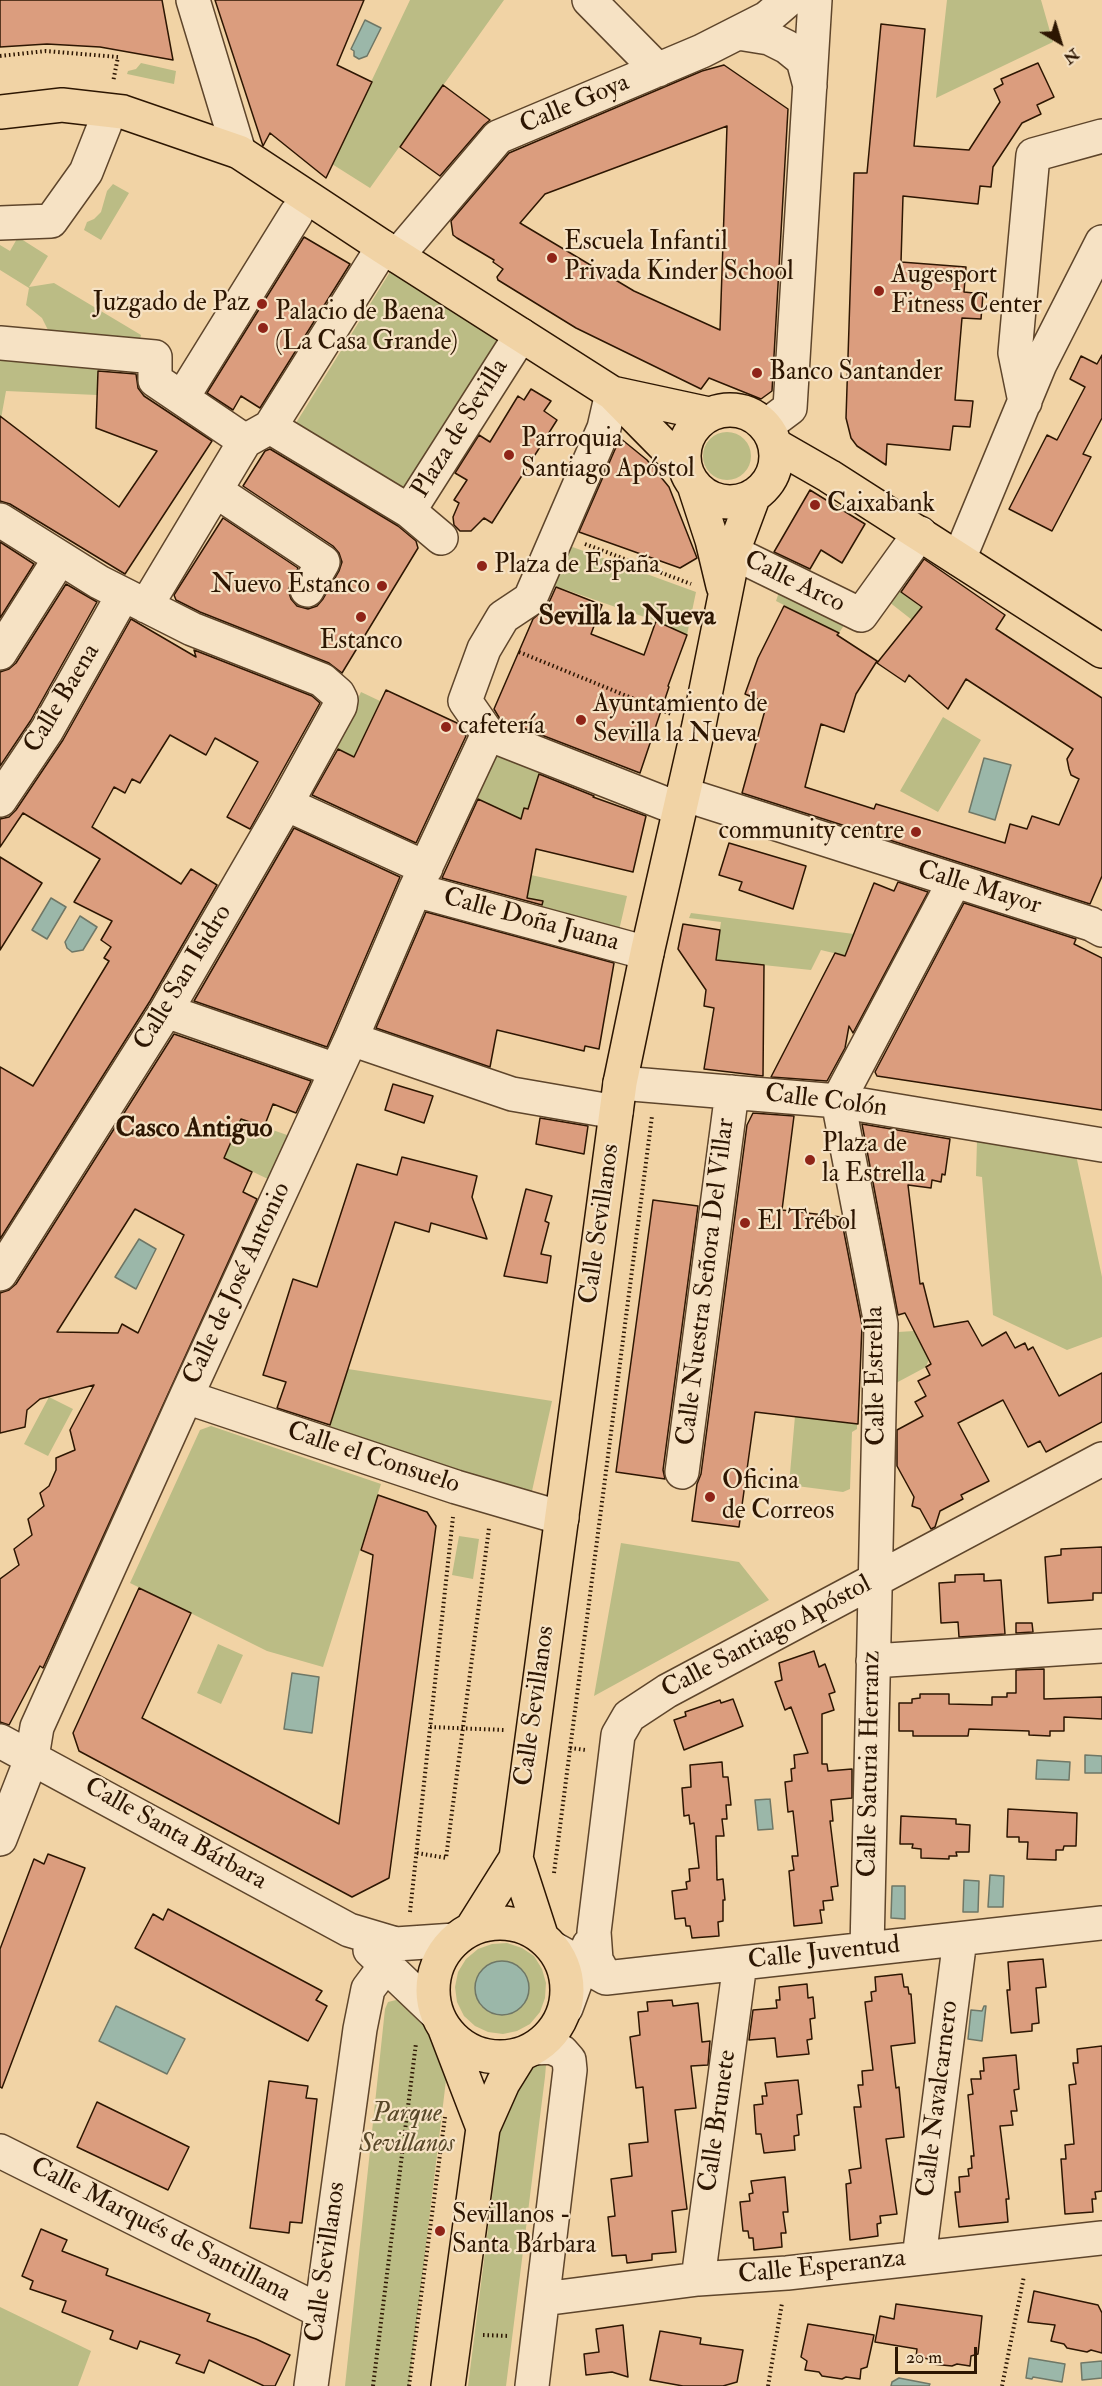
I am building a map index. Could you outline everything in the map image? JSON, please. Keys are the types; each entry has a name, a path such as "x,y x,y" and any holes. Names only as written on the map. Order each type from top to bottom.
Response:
{"main road":[{"path":"0,112 62,105 123,112 239,152 612,393 704,494 716,500 729,502 742,500 763,488 772,446"},
{"path":"612,393 710,414"},
{"path":"690,476 684,451 688,436 697,424 710,414 724,410 740,411 754,416 772,446 814,466 1102,651"},
{"name":"Calle Sevillanos","path":"690,476 712,540 725,596"},
{"name":"Calle Sevillanos","path":"464,1934 516,1858 618,1098 647,953 699,725 734,553 754,495"},
{"name":"Calle Sevillanos","path":"516,1858 571,1956"},
{"path":"448,2386 483,2128 503,2083 528,2051 548,2037 559,2024 566,2008 568,1988 564,1967 571,1956 525,1926 507,1922 489,1923 464,1934 442,1955 434,1973 433,2025 483,2128"},
{"path":"433,2025 478,2054 500,2058 528,2051"}],"street":[{"path":"193,0 239,152"},
{"path":"589,0 658,70"},
{"name":"Calle Goya","path":"390,251 498,137 702,51 767,18 788,0"},
{"path":"772,446 790,408 815,0"},
{"path":"738,33 769,38 787,47 802,60 811,88"},
{"path":"0,223 51,221 86,172 105,124"},
{"path":"1025,402 1015,354 1033,155 1102,136"},
{"path":"182,398 296,214"},
{"path":"959,559 1040,364 1102,242"},
{"path":"257,434 390,251"},
{"name":"Plaza de Sevilla","path":"0,343 156,357 155,380 182,398 409,511 521,335"},
{"path":"486,731 465,701 484,649 503,617 530,599 604,428 612,393"},
{"name":"Calle Baena","path":"0,800 135,601 257,434"},
{"path":"216,491 323,562 307,590"},
{"path":"409,511 441,538"},
{"path":"0,520 135,601"},
{"name":"Calle Arco","path":"734,553 861,615 920,533"},
{"path":"0,653 60,558"},
{"name":"Calle San Isidro","path":"0,1274 166,1011 340,706 341,700 338,694 322,680 192,629 135,601"},
{"name":"Calle Mayor","path":"486,731 681,802 1101,926"},
{"name":"Calle de José Antonio","path":"0,1839 32,1757 38,1727 186,1397 351,1039 486,731"},
{"name":"Calle Doña Juana","path":"286,804 421,879 647,953"},
{"path":"838,1101 954,882"},
{"path":"166,1011 336,1070"},
{"name":"Calle Colón","path":"351,1039 512,1094 618,1098 656,1086 838,1101 1102,1145"},
{"name":"Calle Nuestra Señora Del Villar","path":"682,1472 732,1092"},
{"name":"Calle Estrella","path":"838,1101 881,1324 876,1580"},
{"name":"Calle el Consuelo","path":"186,1397 456,1487 562,1518"},
{"name":"Calle Santiago Apóstol","path":"571,1956 596,1960 594,1932 618,1735 629,1716 667,1691 1102,1459"},
{"name":"Calle Saturia Herranz","path":"867,1949 876,1580"},
{"path":"873,1661 1102,1646"},
{"name":"Calle Santa Bárbara","path":"0,1741 349,1930 396,1944 464,1934"},
{"name":"Calle Juventud","path":"571,1956 740,1963 1102,1923"},
{"name":"Calle Santa Bárbara","path":"349,1930 386,1965 433,2025"},
{"name":"Calle Navalcarnero","path":"919,2258 960,1939"},
{"name":"Calle Brunete","path":"698,2279 740,1963"},
{"name":"Calle Sevillanos","path":"311,2386 360,2029 368,1989 386,1965"},
{"path":"528,2051 551,2047 562,2052 569,2060 570,2070 532,2386"},
{"name":"Calle Marqués de Santillana","path":"0,2151 320,2311"},
{"name":"Calle Esperanza","path":"543,2300 698,2279 787,2273 1102,2238"}],"path":[{"path":"0,56 46,51 118,57 113,82"},
{"path":"581,542 725,596"},
{"path":"519,652 699,725"},
{"path":"553,1877 656,1086"},
{"path":"411,1911 456,1487"},
{"path":"417,1853 446,1858 493,1498"},
{"path":"430,1726 532,1731"},
{"path":"373,2386 433,2025"},
{"path":"409,2386 446,2113"},
{"path":"1002,2386 1030,2246"},
{"path":"768,2386 787,2273"},
{"path":"455,2334 538,2337"}],"green space":[{"path":"410,0 504,0 370,188 332,164"},
{"path":"947,0 1041,0 1053,42 936,98"},
{"path":"141,63 176,71 174,84 127,74"},
{"path":"113,184 129,193 101,240 84,230 87,222 101,212 107,191"},
{"path":"18,237 48,256 29,287 54,283 141,335 139,344 52,338 42,318 26,305 29,288 0,270 0,245 10,251"},
{"path":"390,272 499,340 399,499 291,431"},
{"path":"0,353 98,359 97,395 6,391 0,424"},
{"path":"722,432 732,432 744,439 751,451 751,461 744,473 732,480 722,480 707,469 703,461 703,451 714,436"},
{"path":"567,545 696,592 687,635 656,621 549,584"},
{"path":"893,586 939,621 930,634 884,598"},
{"path":"779,592 850,616 839,633 776,601"},
{"path":"361,692 380,701 362,739 366,763 335,747"},
{"path":"943,717 981,740 938,812 900,791"},
{"path":"493,752 540,770 529,809 524,808 519,826 506,812 473,796"},
{"path":"531,875 627,896 617,939 540,918 543,901 526,898"},
{"path":"691,913 854,934 879,944 870,962 821,950 811,970 715,960 721,922 689,918"},
{"path":"241,1119 290,1136 270,1180 224,1158"},
{"path":"977,1140 1076,1155 1102,1277 1102,1337 1067,1350 993,1315 982,1177 976,1176"},
{"path":"914,1331 929,1359 926,1367 896,1383 898,1332"},
{"path":"348,1369 552,1401 532,1491 526,1493 329,1430"},
{"path":"49,1397 73,1409 48,1456 24,1444"},
{"path":"795,1416 857,1424 857,1429 852,1432 850,1489 843,1492 789,1485"},
{"path":"211,1426 381,1484 323,1667 267,1651 130,1583 200,1430"},
{"path":"459,1536 479,1539 473,1579 452,1575"},
{"path":"621,1543 739,1562 769,1600 594,1696"},
{"path":"218,1644 243,1655 221,1704 197,1693"},
{"path":"507,1943 522,1948 534,1956 542,1969 546,1983 545,1998 540,2012 530,2024 517,2031 503,2034 488,2032 475,2026 464,2016 457,2002 455,1987 458,1972 466,1959 478,1949 492,1944","holes":["476,1981 505,2015 488,2011 481,2006 475,1990"]},
{"name":"Parque Sevillanos","path":"400,1999 420,2015 447,2072 409,2386 345,2386 385,2009 388,2002"},
{"path":"533,2064 546,2065 545,2077 506,2386 468,2386 504,2103"},
{"path":"0,2307 91,2351 78,2386 0,2386"}],"shaded area":[{"path":"365,20 381,28 367,56 359,59 354,56 354,51 351,49"},
{"path":"984,758 1011,765 995,820 969,812"},
{"path":"51,898 66,907 47,939 32,930"},
{"path":"80,916 97,927 83,950 72,952 67,948 65,942"},
{"path":"139,1239 156,1249 136,1289 115,1277"},
{"path":"292,1673 319,1677 312,1733 284,1729"},
{"path":"1085,1755 1102,1756 1102,1773 1085,1773"},
{"path":"1037,1760 1070,1762 1069,1780 1036,1779"},
{"path":"770,1799 773,1829 758,1830 755,1800"},
{"path":"990,1875 1004,1876 1003,1907 988,1907"},
{"path":"964,1880 979,1881 978,1912 963,1912"},
{"path":"892,1886 905,1886 905,1919 891,1918"},
{"path":"502,1961 521,1969 529,1988 521,2007 502,2015 483,2007 475,1988 483,1969"},
{"path":"116,2006 185,2039 167,2074 99,2041"},
{"path":"986,2006 982,2041 968,2039 971,2010 982,2011"},
{"path":"1029,2358 1065,2364 1062,2382 1026,2378"},
{"path":"1102,2361 1102,2378 1082,2380 1081,2363"},
{"path":"899,2378 930,2384 929,2386 891,2386 892,2382"}],"building":[{"path":"0,0 162,0 173,60 100,47 47,44 0,47"},
{"path":"215,0 364,0 337,65 372,82 326,178 270,133 263,146"},
{"path":"881,24 925,29 914,146 969,150 1000,102 994,89 1003,84 1001,79 1038,63 1054,97 1037,105 1041,114 1022,123 993,167 991,187 980,186 978,204 903,196 901,262 966,267 964,292 983,294 981,319 962,318 955,400 973,401 970,427 953,426 950,450 887,444 886,465 857,446 851,438 846,418 854,173 867,173"},
{"path":"724,65 788,109 772,391 761,399 709,378 701,389 576,328 498,280 497,277 503,269 493,262 494,260 453,235 451,221 509,153 702,71","holes":["727,126 720,330 634,291 520,223 545,194"]},
{"path":"443,85 490,120 440,176 400,147"},
{"name":"Palacio de Baena (La Casa Grande)","path":"304,237 350,264 260,408 241,396 233,410 207,393"},
{"path":"1102,355 1102,418 1083,454 1091,457 1052,531 1009,509 1047,435 1057,440 1085,387 1070,379 1081,356 1097,364"},
{"path":"98,371 136,374 138,388 144,396 212,441 125,574 10,504 0,501 0,416 119,507 157,451 96,428"},
{"name":"Parroquia Santiago Apóstol","path":"531,389 551,401 544,411 557,420 492,523 484,518 471,531 460,531 454,525 453,517 459,503 454,500 467,480 455,473 479,435 490,442 518,396 524,400"},
{"path":"620,438 647,460 669,487 697,558 680,568 579,532"},
{"path":"270,449 398,526 416,541 418,548 342,673 329,663 200,612 176,600 174,595 223,518 298,568 288,590 297,606 308,609 317,606 323,599 339,571 342,562 339,553 333,546 243,486 265,451"},
{"path":"810,490 865,524 842,563 821,550 810,569 774,552"},
{"path":"0,542 34,564 0,618"},
{"path":"924,559 1005,615 996,629 1102,698 1102,876 1090,904 742,793 767,703 745,694 758,658 784,606 839,633 837,635 877,661 856,694 844,732 821,724 805,787 874,809 876,804 1005,843 1010,824 1027,829 1032,816 1059,825 1079,779 1071,775 1067,759 1073,749 966,679 948,709 909,675 905,682 877,663 922,607 901,592"},
{"path":"66,584 97,602 31,720 0,766 0,672 16,663"},
{"path":"556,587 602,605 591,634 644,655 656,621 687,635 640,773 500,719 494,709 533,619 547,607"},
{"path":"131,619 196,657 194,650 312,696 320,703 250,829 227,817 258,762 215,738 206,755 170,735 140,783 132,779 125,793 114,787 92,827 181,884 191,869 217,885 150,1001 0,1239 0,1067 33,1086 109,961 104,958 111,947 101,940 112,921 74,902 100,859 23,813 0,847 0,819 9,817 16,810 63,740"},
{"path":"386,690 457,723 466,736 416,843 312,795 338,749 354,757"},
{"path":"539,774 646,816 633,872 536,849 527,898 543,901 542,905 442,878 478,799 521,819 524,808 528,809"},
{"path":"294,828 400,877 327,1047 194,1001"},
{"path":"729,843 806,866 793,909 739,890 742,882 719,875"},
{"path":"0,857 42,883 0,950"},
{"path":"898,882 928,892 853,1033 849,1026 845,1048 827,1081 771,1077 835,953 845,956 874,883 894,891"},
{"path":"964,903 1076,939 1074,944 1102,958 1102,1110 877,1076 875,1072"},
{"path":"426,912 614,963 599,1049 585,1046 584,1051 497,1030 490,1067 376,1028"},
{"path":"683,924 720,930 716,960 764,965 763,1076 704,1069 714,1008 704,1006 706,990 678,949"},
{"path":"174,1034 311,1081 296,1113 273,1104 264,1127 241,1119 224,1158 252,1172 243,1192 257,1199 43,1668 40,1666 9,1725 0,1722 0,1579 19,1565 14,1549 32,1535 28,1519 44,1506 40,1493 49,1486 56,1470 56,1458 75,1450 70,1430 94,1385 40,1399 27,1410 25,1427 0,1433 0,1293 16,1284","holes":["135,1209 184,1235 138,1333 122,1324 118,1333 57,1332"]},
{"path":"393,1084 433,1096 424,1123 385,1110"},
{"path":"753,1113 794,1116 782,1210 841,1217 862,1325 858,1424 755,1412 739,1527 692,1521 697,1484 701,1474 747,1125"},
{"path":"540,1118 588,1126 584,1154 536,1144"},
{"path":"862,1124 950,1139 945,1175 942,1174 941,1182 932,1180 931,1188 908,1185 920,1284 923,1283 934,1327 968,1321 982,1346 1006,1332 1015,1348 1025,1343 1028,1350 1033,1347 1059,1396 1102,1373 1102,1422 1046,1452 1040,1441 1028,1447 1003,1400 958,1423 989,1481 961,1495 963,1499 940,1511 935,1527 931,1529 920,1509 912,1506 914,1497 897,1466 897,1430 923,1416 915,1402 926,1396 918,1381 930,1375 926,1367 931,1364 905,1313 898,1315"},
{"path":"402,1157 477,1176 472,1197 487,1239 431,1223 429,1232 395,1222 330,1425 277,1408 286,1382 263,1375 293,1279 317,1287 357,1164 397,1175"},
{"path":"526,1189 552,1196 545,1221 549,1223 541,1254 551,1256 547,1283 504,1276"},
{"path":"653,1200 698,1206 663,1470 665,1479 616,1472"},
{"path":"378,1495 427,1512 436,1526 389,1878 352,1897 79,1751 73,1733 139,1588 191,1613 142,1718 339,1824 373,1555 361,1550"},
{"path":"1102,1547 1102,1593 1093,1593 1093,1600 1048,1603 1045,1557 1061,1555 1061,1549"},
{"path":"984,1574 984,1581 1001,1580 1005,1634 959,1637 958,1622 941,1623 939,1583 955,1582 955,1575"},
{"path":"1016,1623 1032,1623 1033,1632 1016,1633"},
{"path":"814,1651 819,1667 825,1664 835,1692 829,1694 834,1710 822,1714 822,1764 827,1764 828,1771 852,1769 852,1798 831,1800 833,1821 830,1821 838,1886 831,1887 833,1900 823,1901 824,1910 820,1910 822,1923 794,1926 789,1871 794,1870 792,1856 798,1856 793,1811 788,1812 785,1782 792,1781 791,1769 795,1768 794,1755 808,1753 791,1707 785,1710 775,1682 782,1680 779,1663"},
{"path":"1044,1669 1044,1699 1102,1697 1102,1719 1064,1717 1064,1731 1050,1731 1050,1736 1029,1735 1029,1731 969,1729 968,1736 913,1736 913,1731 899,1731 899,1703 912,1703 912,1699 920,1698 920,1694 949,1694 949,1704 992,1705 992,1697 1007,1697 1007,1693 1016,1693 1016,1670"},
{"path":"733,1699 743,1726 684,1750 674,1720 686,1716 685,1712 720,1700 721,1703"},
{"path":"722,1762 723,1777 728,1777 731,1805 726,1805 727,1819 722,1819 724,1836 716,1836 717,1880 723,1879 725,1900 723,1900 723,1921 718,1922 719,1936 692,1938 690,1926 686,1926 685,1918 675,1919 672,1891 687,1889 686,1882 690,1881 689,1869 699,1868 694,1823 690,1824 689,1815 684,1816 682,1788 691,1787 690,1765"},
{"path":"1008,1809 1077,1813 1076,1846 1064,1846 1063,1850 1056,1850 1056,1860 1027,1859 1028,1842 1019,1842 1019,1837 1007,1837"},
{"path":"901,1816 956,1819 956,1824 970,1825 969,1852 956,1852 957,1856 949,1856 949,1859 921,1858 921,1849 912,1848 913,1844 900,1844"},
{"path":"48,1854 85,1868 2,2088 0,2087 0,1949 34,1859 44,1864"},
{"path":"168,1909 322,1991 316,2000 327,2006 308,2041 135,1948 153,1914 163,1920"},
{"path":"1043,1959 1046,1987 1036,1988 1039,2023 1032,2024 1032,2031 1011,2033 1007,1990 1010,1990 1008,1962"},
{"path":"902,1974 904,1987 908,1987 909,1994 911,1994 915,2043 891,2046 896,2088 899,2087 904,2137 886,2139 897,2214 880,2216 881,2223 877,2224 878,2236 850,2240 846,2184 851,2183 849,2170 861,2168 854,2107 861,2107 858,2085 863,2085 862,2071 873,2070 865,2002 872,2001 871,1992 876,1991 875,1977"},
{"path":"807,1984 808,1998 813,1997 815,2018 810,2019 812,2039 807,2040 809,2054 777,2057 775,2038 749,2040 753,2010 777,2008 776,2000 780,2000 779,1987"},
{"path":"672,2000 673,2006 698,2003 702,2042 710,2041 708,2065 691,2066 696,2108 675,2110 687,2209 672,2211 676,2252 652,2254 652,2260 627,2263 626,2255 612,2256 608,2217 615,2216 611,2179 632,2176 629,2144 648,2142 643,2087 636,2088 630,2037 640,2035 638,2012 648,2011 647,2002"},
{"path":"1102,2046 1102,2191 1095,2192 1096,2199 1092,2199 1093,2212 1065,2214 1061,2159 1066,2159 1065,2145 1074,2144 1069,2085 1076,2084 1073,2063 1078,2063 1077,2049"},
{"path":"1016,2055 1019,2089 1014,2090 1017,2111 1011,2111 1013,2125 1000,2126 1009,2199 1006,2199 1008,2222 959,2227 955,2192 960,2192 959,2177 969,2176 968,2169 972,2168 971,2156 974,2156 968,2095 973,2094 971,2079 981,2079 980,2071 984,2071 983,2058"},
{"path":"798,2080 802,2114 797,2115 799,2135 794,2136 795,2150 764,2153 761,2134 756,2134 754,2105 763,2104 762,2096 767,2096 765,2083"},
{"path":"269,2081 308,2086 306,2098 317,2099 302,2223 290,2222 289,2233 250,2228"},
{"path":"97,2102 189,2147 168,2190 77,2147"},
{"path":"785,2177 788,2212 783,2212 786,2233 781,2233 782,2247 754,2250 753,2238 749,2238 748,2231 743,2231 740,2202 750,2201 749,2194 753,2193 751,2181"},
{"path":"41,2229 67,2240 62,2251 108,2269 106,2275 210,2314 207,2321 256,2339 290,2355 275,2386 264,2386 209,2360 204,2373 176,2363 180,2355 140,2341 137,2349 110,2339 113,2331 62,2312 66,2301 30,2289 33,2281 22,2276"},
{"path":"1034,2291 1098,2305 1102,2313 1102,2353 1067,2348 1064,2344 1051,2341 1055,2325 1028,2322"},
{"path":"896,2304 982,2316 978,2354 971,2356 970,2366 932,2364 929,2359 916,2357 917,2349 875,2342 880,2316 894,2319"},
{"path":"808,2324 874,2335 867,2367 861,2369 860,2379 822,2376 819,2372 805,2370 807,2361 801,2357"},
{"path":"623,2325 628,2377 612,2372 586,2375 584,2354 599,2352 596,2329"},
{"path":"660,2331 701,2338 700,2344 743,2350 737,2382 723,2386 683,2386 650,2380"}],"place":[{"name":"Escuela Infantil Privada Kinder School","path":"552,258"},
{"name":"Augesport Fitness Center","path":"879,291"},
{"name":"Juzgado de Paz","path":"262,304"},
{"name":"Palacio de Baena (La Casa Grande)","path":"263,328"},
{"name":"Banco Santander","path":"757,373"},
{"name":"Parroquia Santiago Apóstol","path":"509,455"},
{"name":"Caixabank","path":"815,505"},
{"name":"Plaza de España","path":"482,566"},
{"name":"Nuevo Estanco","path":"382,586"},
{"name":"Estanco","path":"361,617"},
{"name":"Ayuntamiento de Sevilla la Nueva","path":"581,720"},
{"name":"cafetería","path":"446,727"},
{"name":"community centre","path":"916,832"},
{"name":"Plaza de la Estrella","path":"810,1160"},
{"name":"El Trébol","path":"745,1223"},
{"name":"Oficina de Correos","path":"710,1497"},
{"name":"Sevillanos - Santa Bárbara","path":"440,2231"}],"district":[{"name":"Sevilla la Nueva","path":"627,618"},
{"name":"Casco Antiguo","path":"194,1130"}]}
